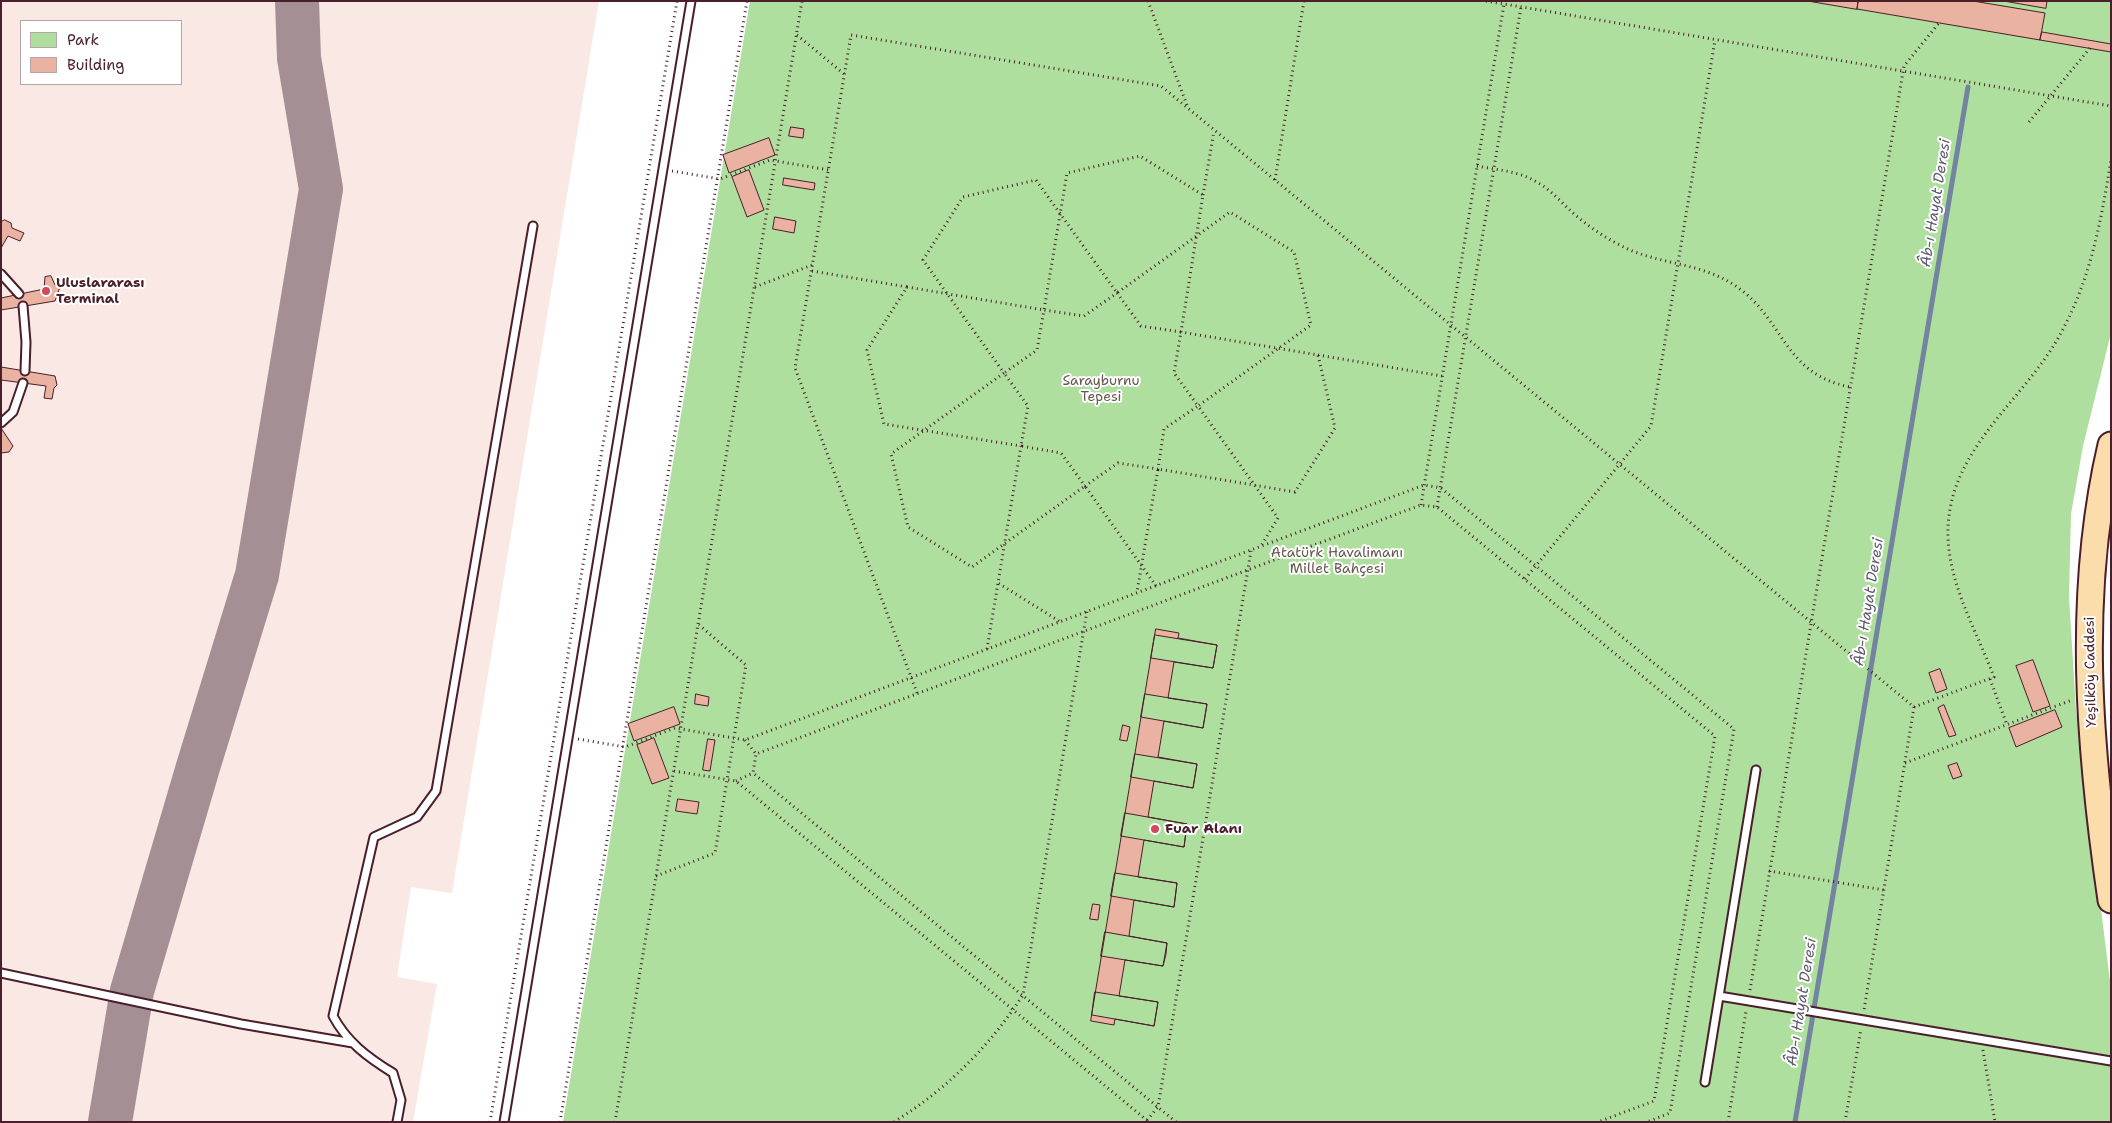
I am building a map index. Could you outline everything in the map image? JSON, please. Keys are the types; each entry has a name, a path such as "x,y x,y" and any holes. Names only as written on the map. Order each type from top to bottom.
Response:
{"highway":[{"name":"Yeşilköy Caddesi","path":"2111,445 2098,514 2092,566 2089,670 2095,778 2111,900"}],"lane":[{"path":"504,1122 691,1"},
{"path":"397,1122 401,1100 393,1073 365,1056 341,1031 333,1016 374,837 417,817 436,791 534,226"},
{"path":"1,274 19,294"},
{"path":"23,306 26,342 25,371"},
{"path":"1,422 13,412 23,383"},
{"path":"1704,1082 1756,770"},
{"path":"1,973 242,1024 353,1043"},
{"path":"1719,996 2111,1062"}],"path":[{"path":"490,1122 677,1"},
{"path":"560,1122 747,1"},
{"path":"615,1122 802,1"},
{"path":"1148,1 1188,109"},
{"path":"1275,180 1304,1"},
{"path":"1486,1 1504,4 1513,3 1521,7 2111,106"},
{"path":"1421,505 1504,4"},
{"path":"1438,508 1521,7"},
{"path":"1728,1122 1903,71 1904,66 1939,23"},
{"path":"797,35 844,74"},
{"path":"917,693 795,368 851,35 1161,86 1914,707"},
{"path":"1524,579 1651,426 1716,40"},
{"path":"2029,122 2090,48"},
{"path":"1214,130 1174,373 1278,518 1261,546"},
{"path":"1203,196 1140,156 1067,173 1037,350 891,454 908,527 972,567 1118,463 1295,492 1335,428 1318,355"},
{"path":"649,167 717,178 770,160 829,170"},
{"path":"1914,707 1994,677 1958,588 1950,563 1948,523 1952,496 1970,455 1995,419 2046,358 2073,309 2093,256 2111,160"},
{"path":"1477,166 1520,175 1536,181 1587,224 1615,242 1646,256 1709,272 1737,287 1761,308 1787,348 1805,366 1826,380 1850,387"},
{"path":"987,649 1028,406 923,260 963,197 1036,180 1141,326 1442,376"},
{"path":"812,271 1084,316 1230,212 1294,252 1310,325 1164,429 1137,593"},
{"path":"755,287 813,265"},
{"path":"907,287 867,350 884,424 1061,453 1156,586"},
{"path":"568,737 622,746 675,728 745,740 1424,485 1441,488 1734,729 1670,1113 1647,1122"},
{"path":"756,754 1421,505 1438,508 1715,736 1654,1101 1598,1122"},
{"path":"736,781 1147,1121 1158,1107 1251,550"},
{"path":"998,583 1060,622"},
{"path":"894,1122 935,1094 957,1075 996,1033 1023,995 1087,611"},
{"path":"656,876 714,855 727,780 746,665 698,625"},
{"path":"1990,679 2007,725"},
{"path":"1905,763 2075,699"},
{"path":"1845,1122 1914,707"},
{"path":"745,740 756,754 753,773"},
{"path":"674,771 736,781 753,773"},
{"path":"753,773 1176,1122"},
{"path":"1770,871 1884,890"},
{"path":"1981,1040 1995,1122"}],"shaded area":[{"path":"1,1 599,1 452,893 411,887 397,977 437,984 413,1122 1,1122"}],"green space":[{"name":"Atatürk Havalimanı Millet Bahçesi","path":"750,1 2111,1 2111,333 2083,446 2071,514 2069,597 2076,710 2111,989 2111,1122 563,1122"}],"building":[{"path":"1808,1 1856,1 1858,2 1857,9"},
{"path":"1858,1 1973,1 2045,13 2040,40 1857,9"},
{"path":"2004,1 2047,1 2046,8"},
{"path":"2042,32 2111,44 2111,52 2040,40"},
{"path":"791,127 804,129 803,138 789,136"},
{"path":"769,138 775,155 729,173 723,155"},
{"path":"749,170 764,210 747,217 732,177"},
{"path":"784,178 815,183 814,190 783,185"},
{"path":"775,217 796,221 794,233 773,229"},
{"path":"5,220 11,223 12,228 24,233 20,241 8,236 1,248 1,222"},
{"name":"Uluslararası Terminal","path":"51,276 55,285 60,287 55,301 1,310 1,298 44,289 45,277"},
{"path":"1,367 55,376 57,385 54,388 52,399 44,398 46,386 1,380"},
{"path":"1,428 13,446 9,452 1,453"},
{"name":"Fuar Alanı","path":"1156,629 1179,633 1178,638 1217,645 1213,668 1174,662 1168,698 1207,704 1203,728 1164,721 1158,757 1197,764 1193,788 1154,781 1148,817 1187,824 1184,847 1144,840 1138,877 1177,883 1174,907 1134,900 1129,936 1167,943 1166,954 1163,966 1125,960 1119,996 1158,1002 1154,1026 1115,1019 1114,1025 1091,1021"},
{"path":"1155,635 1217,645 1213,668 1151,658"},
{"path":"2033,660 2050,706 2033,712 2016,666"},
{"path":"1940,669 1947,689 1936,693 1929,673"},
{"path":"696,694 709,697 708,706 695,704"},
{"path":"1145,694 1207,704 1203,728 1141,717"},
{"path":"1944,705 1956,735 1949,737 1938,708"},
{"path":"674,707 680,724 634,741 628,724"},
{"path":"2055,710 2062,727 2016,747 2009,728"},
{"path":"1123,725 1130,727 1127,741 1120,740"},
{"path":"654,738 669,778 652,784 637,745"},
{"path":"708,739 715,740 710,771 703,770"},
{"path":"1135,754 1197,764 1193,788 1131,777"},
{"path":"1957,763 1962,776 1953,779 1948,766"},
{"path":"678,799 699,802 697,814 676,811"},
{"path":"1125,813 1187,824 1184,847 1121,836"},
{"path":"1115,873 1177,883 1174,907 1111,896"},
{"path":"1093,904 1100,905 1098,920 1090,919"},
{"path":"1105,932 1167,943 1163,966 1101,956"},
{"path":"1095,992 1158,1002 1154,1026 1092,1015"}],"waterway":[{"name":"Âb-ı Hayat Deresi","path":"1795,1122 1968,87"}],"taxiway":[{"path":"110,1122 132,991 257,575 321,189 299,58 297,1"}],"place":[{"name":"Uluslararası Terminal","path":"46,291"},
{"name":"Fuar Alanı","path":"1155,829"}],"park label":[{"name":"Sarayburnu Tepesi","path":"1101,390"}]}
